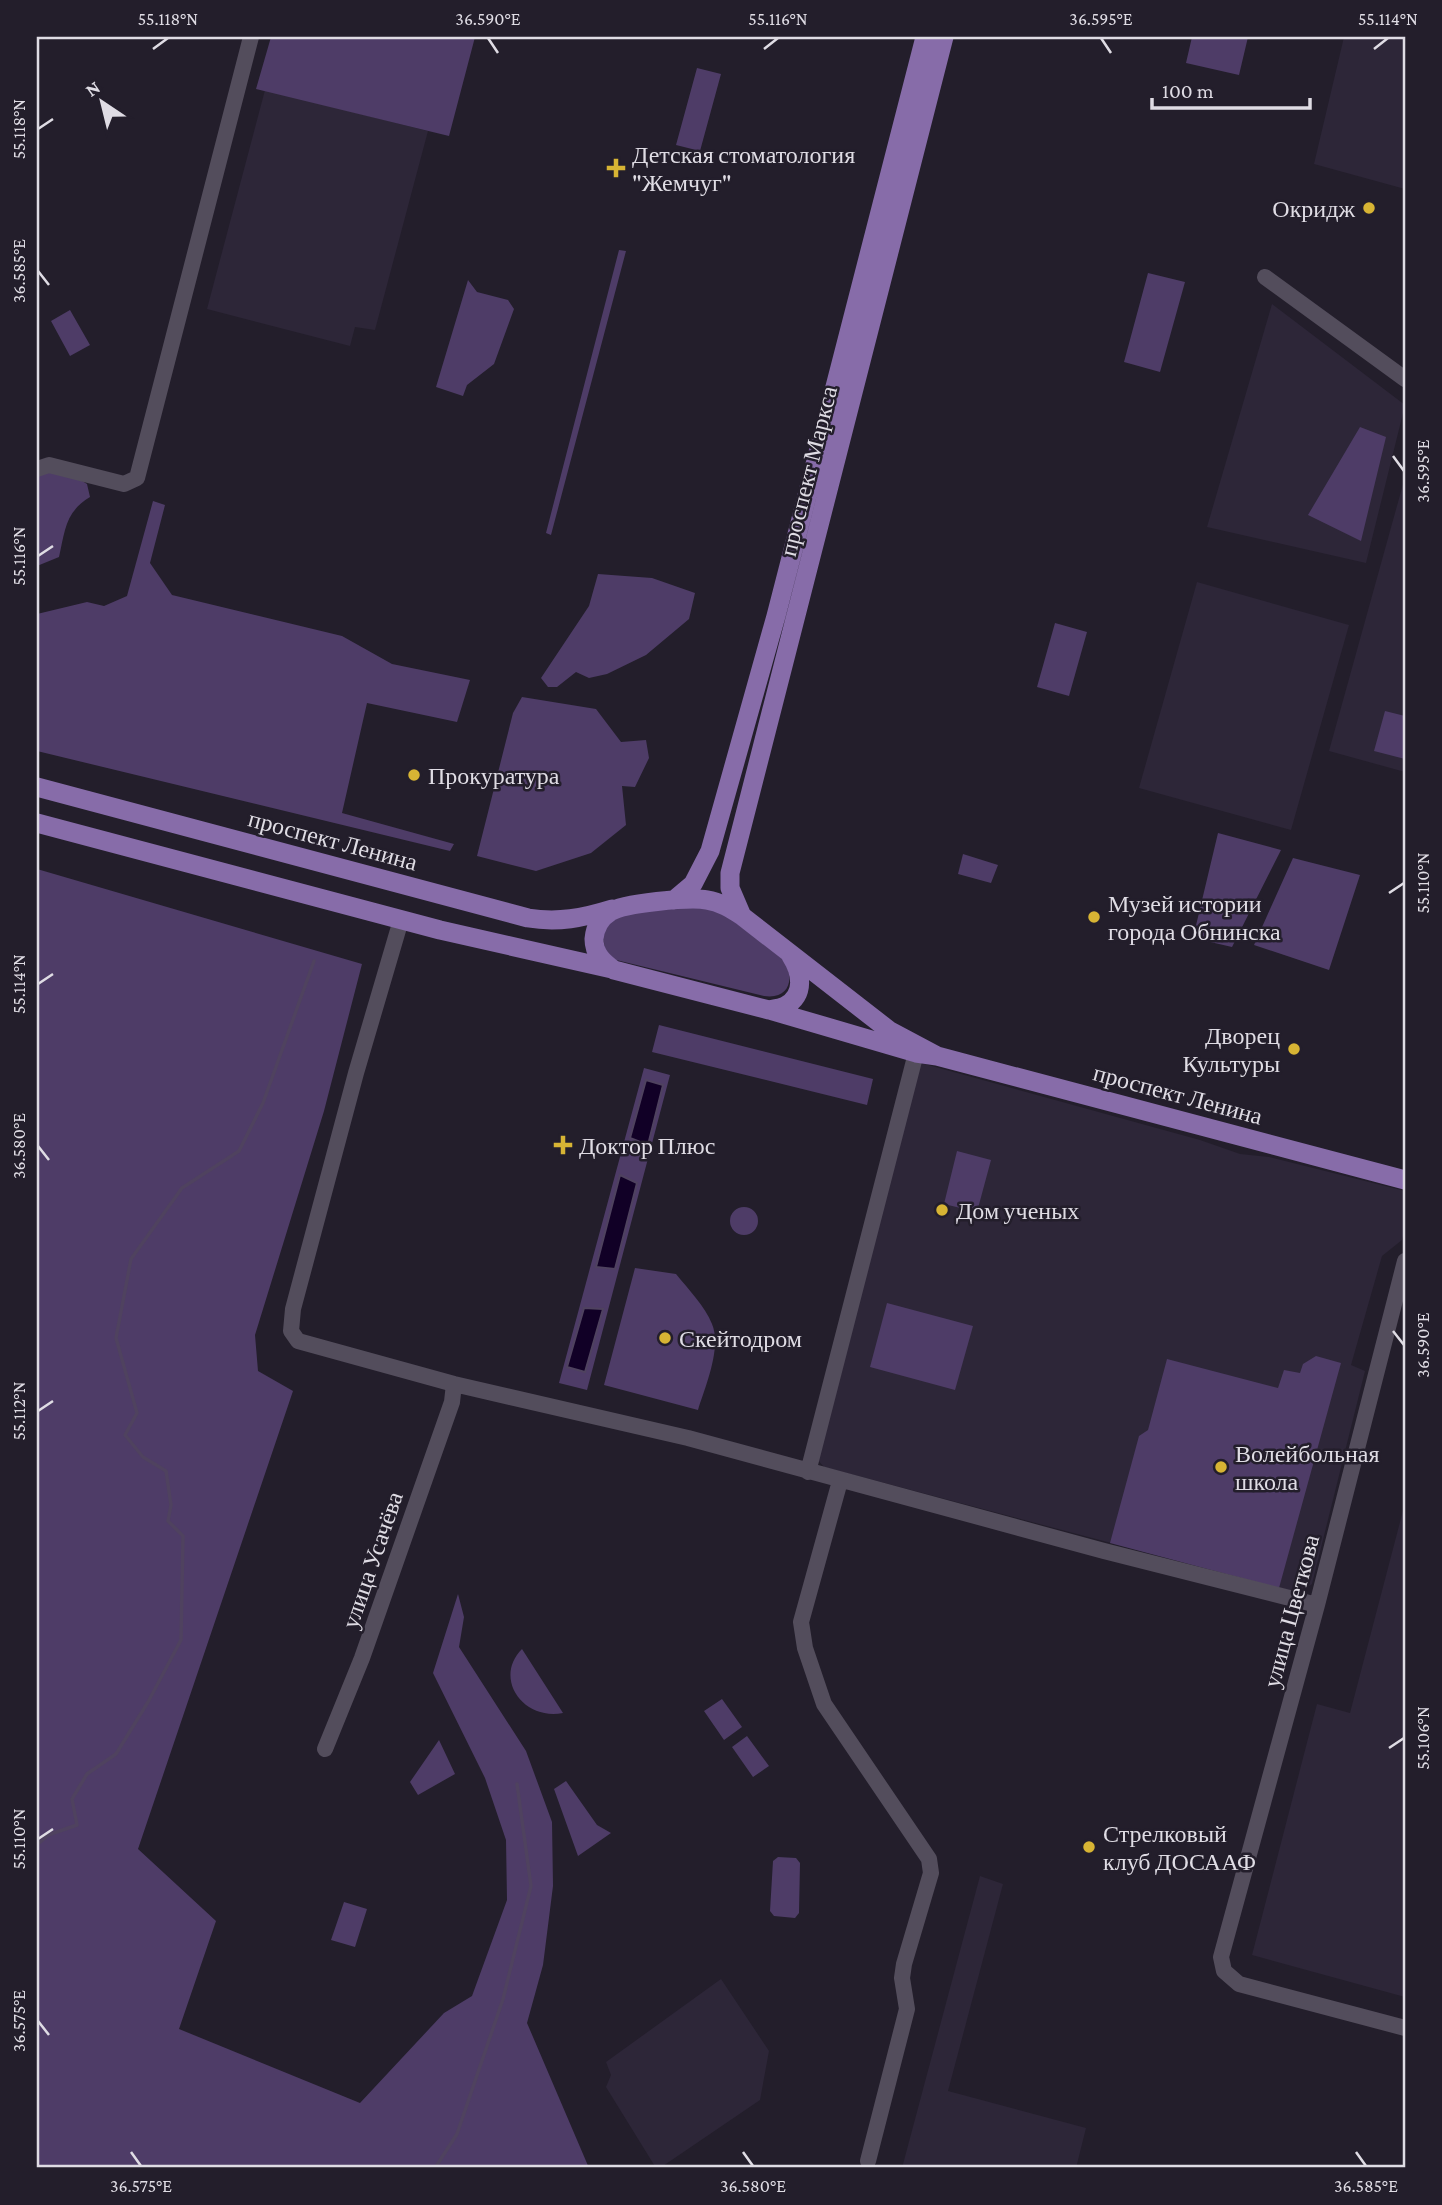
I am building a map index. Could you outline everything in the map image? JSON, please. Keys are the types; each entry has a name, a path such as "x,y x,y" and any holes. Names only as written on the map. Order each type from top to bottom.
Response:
{"main road":[{"name":"проспект Маркса","path":"673,901 693,884 710,852 776,616 925,37"},
{"name":"проспект Маркса","path":"742,916 730,888 730,873 944,37"},
{"name":"проспект Ленина","path":"37,787 528,918 558,921 586,918 618,907 706,900 742,916 890,1031 937,1056"},
{"path":"37,823 401,920 614,970"},
{"path":"710,852 734,860"},
{"path":"614,970 596,952 594,936 600,920 618,907"},
{"path":"769,1010 785,1006 792,1000 800,985 798,968 789,952"},
{"name":"проспект Ленина","path":"614,970 1405,1180"}],"street":[{"path":"37,469 49,465 124,484 137,478 251,37"},
{"path":"1265,277 1405,379"},
{"path":"401,920 307,1250 293,1309 292,1331 298,1341 454,1384 661,1432 1317,1605"},
{"path":"808,1472 916,1052"},
{"name":"улица Цветкова","path":"1405,1261 1317,1605 1221,1957 1224,1971 1239,1984 1405,2028"},
{"name":"улица Усачёва","path":"325,1749 362,1658 452,1402 454,1384"},
{"path":"840,1481 801,1622 805,1648 824,1704 929,1859 931,1873 904,1964 902,1979 907,2009 868,2161"}],"shaded area":[{"path":"271,37 475,37 449,136 256,89"},
{"path":"1192,37 1248,37 1239,75 1186,63"},
{"path":"1344,37 1405,37 1405,189 1314,164"},
{"path":"697,68 721,74 700,151 676,145"},
{"path":"265,90 428,131 375,330 355,327 350,346 207,309"},
{"path":"619,250 626,251 551,535 546,533"},
{"path":"1148,273 1185,282 1160,372 1124,362"},
{"path":"468,280 477,292 508,300 514,309 494,364 467,385 463,396 436,387"},
{"path":"1272,304 1405,405 1366,563 1207,527"},
{"path":"70,310 90,345 70,356 51,321"},
{"path":"1360,427 1386,437 1361,541 1308,515"},
{"path":"45,470 71,474 87,484 90,497 75,509 71,516 59,557 37,566 37,475"},
{"path":"1405,477 1405,772 1329,751"},
{"path":"153,501 165,505 150,563 172,595 342,636 392,664 470,680 457,722 367,703 342,813 454,844 450,851 37,751 37,614 87,602 104,606 127,596"},
{"path":"598,574 652,578 695,593 689,619 646,655 607,674 589,678 576,672 557,687 548,687 541,678 589,606"},
{"path":"1197,582 1349,625 1291,830 1139,788"},
{"path":"1055,623 1087,632 1069,696 1037,687"},
{"path":"522,697 596,709 621,742 646,740 649,758 635,787 622,786 626,825 591,853 536,871 477,856 513,713"},
{"path":"1385,711 1405,716 1405,759 1374,751"},
{"path":"1218,833 1281,850 1232,947 1193,938"},
{"path":"963,854 998,865 991,883 958,874"},
{"path":"1293,858 1360,875 1329,970 1254,945"},
{"path":"37,869 362,964 324,1111 255,1335 258,1371 293,1391 138,1849 216,1921 179,2029 360,2103 444,2013 472,1996 507,1900 506,1840 485,1778 433,1673 458,1594 464,1617 459,1647 526,1751 552,1822 553,1886 543,1965 527,2023 589,2168 37,2168"},
{"path":"703,903 721,911 781,957 786,964 789,979 785,990 773,996 764,996 606,956 602,929 611,922 622,916 649,909"},
{"path":"659,1025 873,1079 867,1105 652,1052"},
{"path":"921,1063 1200,1140 1240,1154 1269,1157 1405,1191 1405,1228 1402,1240 1382,1256 1351,1365 1365,1371 1312,1584 1300,1593 824,1467 815,1457"},
{"path":"644,1068 670,1075 587,1390 559,1383"},
{"path":"646,1080 663,1085 648,1145 630,1138"},
{"path":"957,1151 991,1160 977,1212 944,1204"},
{"path":"620,1175 637,1183 615,1269 596,1267"},
{"path":"744,1207 754,1211 758,1221 754,1231 744,1235 734,1231 730,1221 734,1211"},
{"name":"Скейтодром","path":"635,1268 676,1274 709,1317 715,1334 714,1356 698,1410 604,1385"},
{"path":"887,1303 973,1326 955,1390 870,1367"},
{"path":"584,1308 603,1309 585,1372 567,1367"},
{"name":"Волейбольная школа","path":"1316,1356 1341,1363 1279,1588 1110,1543 1139,1436 1148,1430 1167,1359 1278,1388 1284,1370 1300,1373 1303,1364"},
{"path":"1405,1503 1405,1997 1252,1955 1317,1704 1350,1713"},
{"path":"522,1649 563,1713 549,1714 536,1710 525,1704 517,1695 511,1672 514,1660"},
{"path":"722,1699 742,1727 724,1740 704,1711"},
{"path":"747,1736 769,1766 753,1777 732,1747"},
{"path":"439,1740 455,1774 418,1795 410,1782"},
{"path":"566,1781 597,1825 611,1833 578,1856 554,1789"},
{"path":"778,1857 796,1858 800,1863 799,1913 795,1918 774,1916 770,1911 773,1861"},
{"path":"980,1876 1003,1884 948,2091 1086,2128 1076,2168 902,2168"},
{"path":"344,1902 367,1909 355,1947 331,1940"},
{"path":"721,1979 769,2051 760,2100 660,2168 656,2168 606,2087 611,2075 606,2062"}],"waterway":[{"path":"37,1845 48,1835 77,1825 72,1799 87,1774 116,1754 181,1640 183,1536 168,1521 171,1505 166,1471 143,1457 125,1435 137,1413 116,1338 131,1259 182,1188 239,1151 263,1103 314,961"},
{"path":"435,2168 457,2134 503,1999 531,1886 517,1784"}],"place":[{"name":"Детская стоматология \"Жемчуг\"","path":"616,168"},
{"name":"Окридж","path":"1369,208"},
{"name":"Прокуратура","path":"414,775"},
{"name":"Музей истории города Обнинска","path":"1094,917"},
{"name":"Дворец Культуры","path":"1294,1049"},
{"name":"Доктор Плюс","path":"563,1145"},
{"name":"Дом ученых","path":"942,1210"},
{"name":"Скейтодром","path":"665,1338"},
{"name":"Волейбольная школа","path":"1221,1467"},
{"name":"Стрелковый клуб ДОСААФ","path":"1089,1847"}]}
